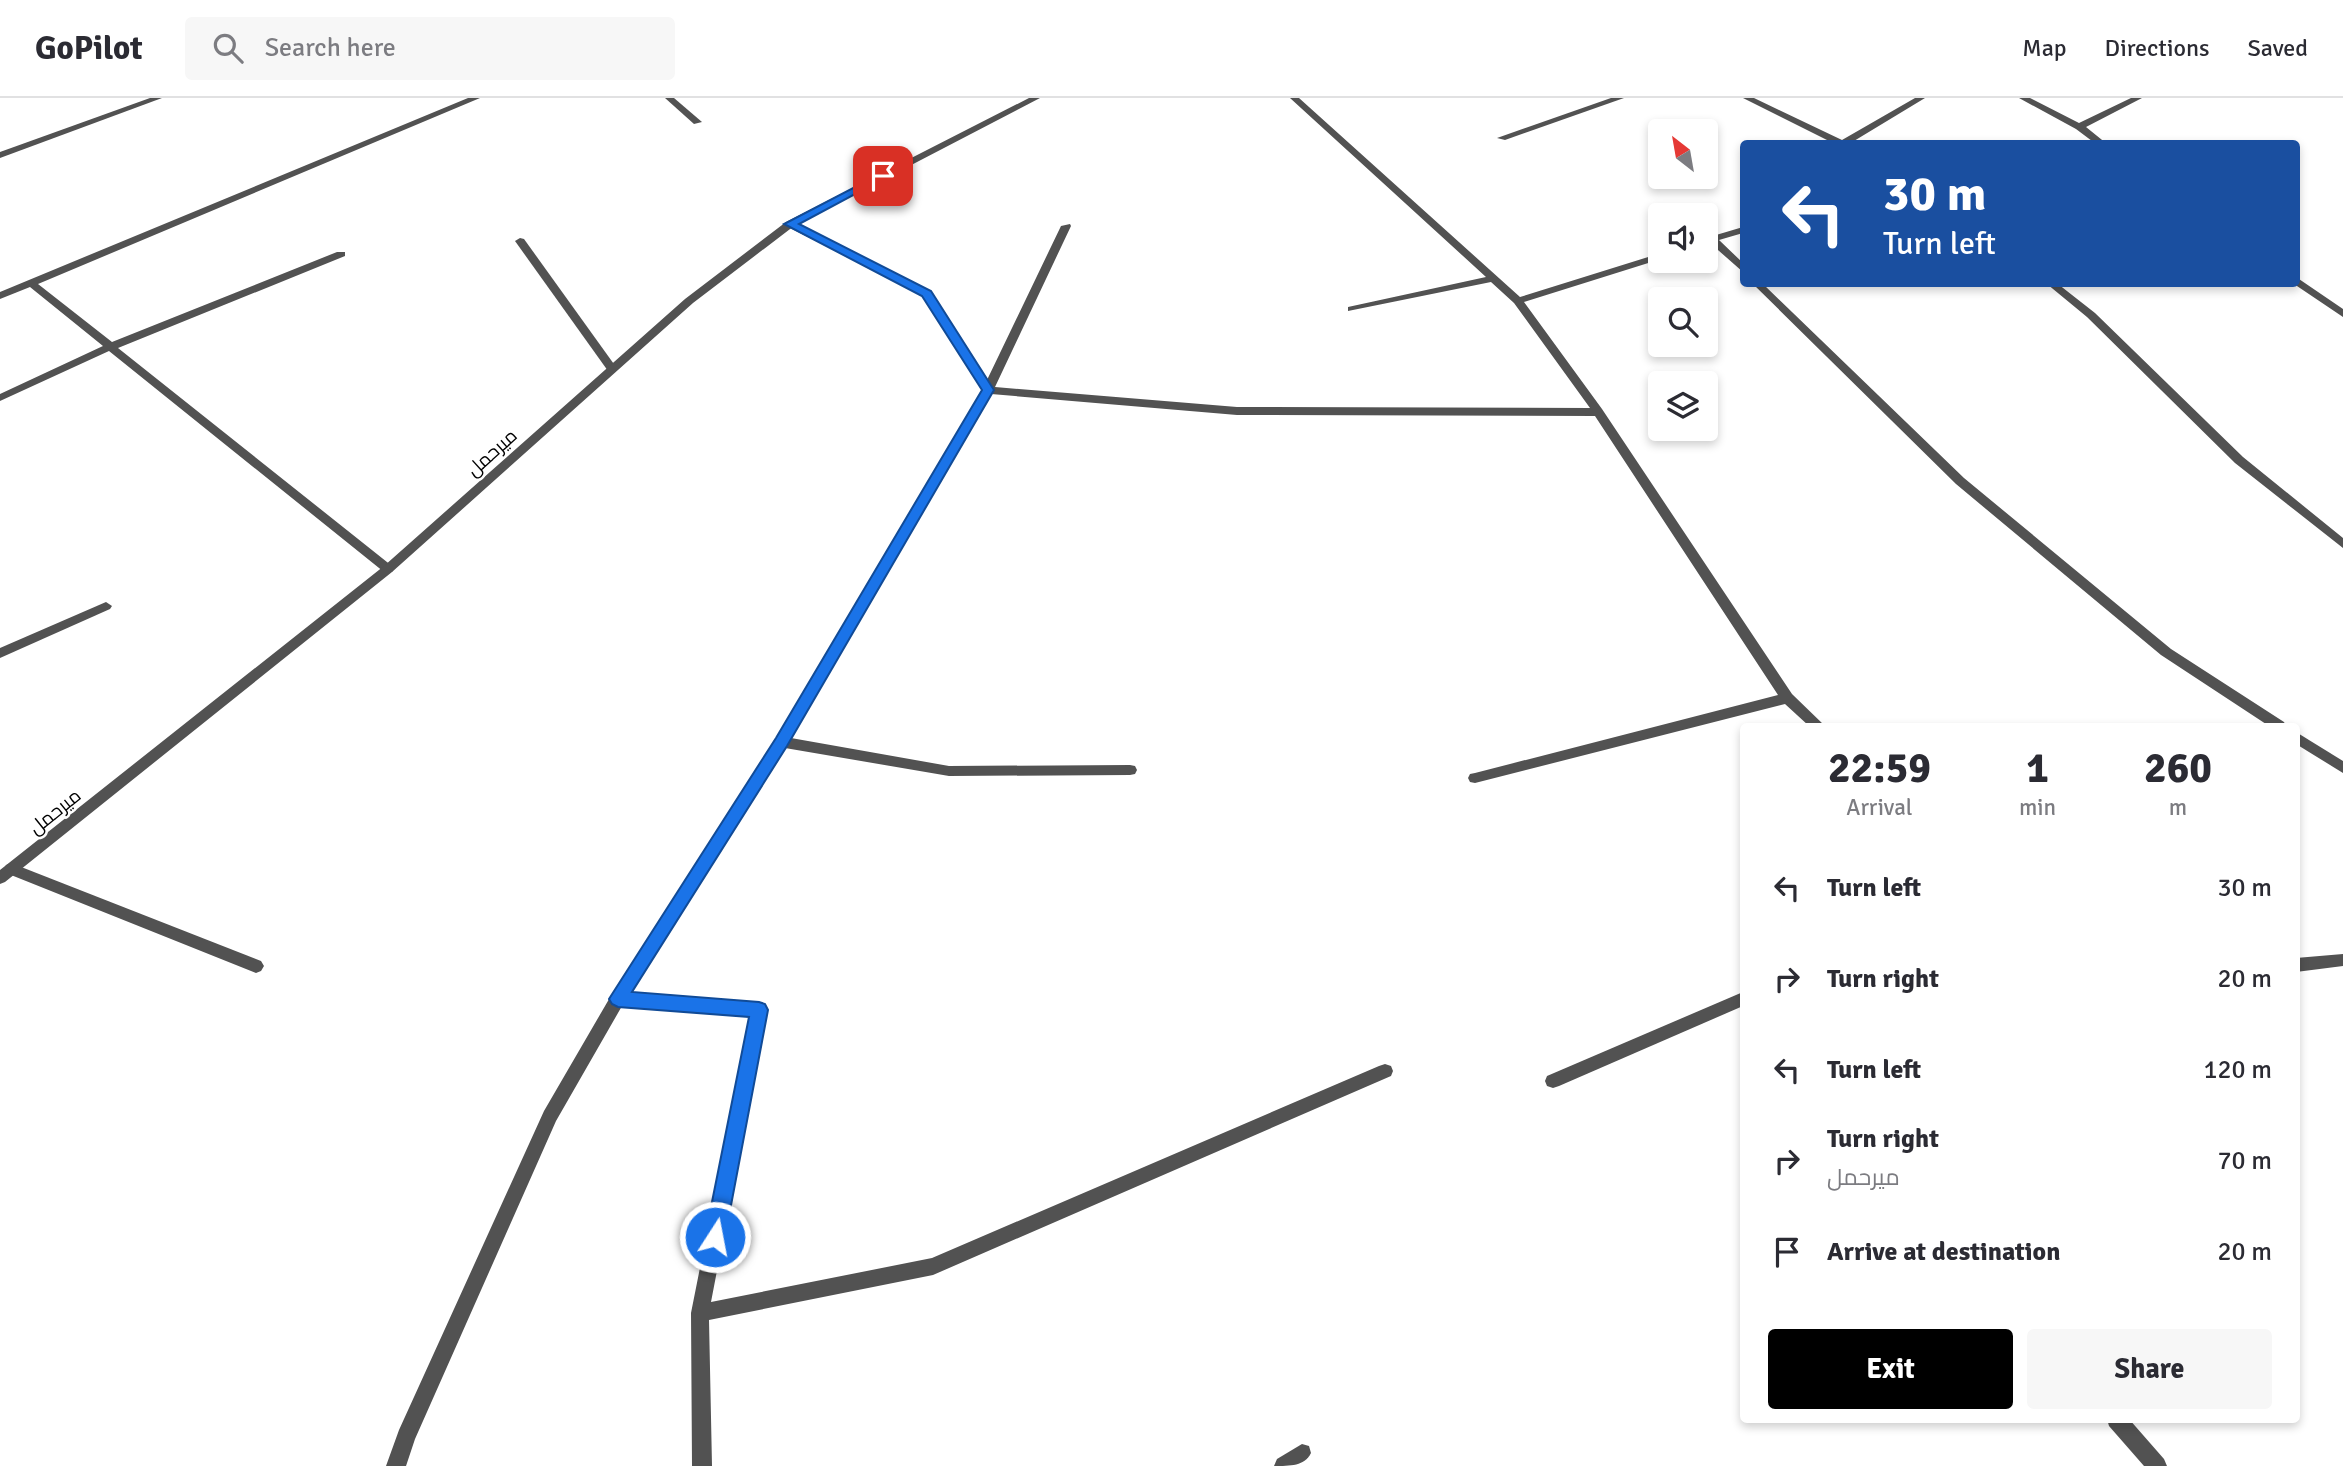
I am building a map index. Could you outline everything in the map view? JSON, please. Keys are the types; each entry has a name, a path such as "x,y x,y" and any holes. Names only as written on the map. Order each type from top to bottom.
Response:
{"street":[{"path":"0,155 158,98"},
{"path":"441,98 451,107"},
{"path":"0,296 477,98"},
{"path":"669,98 696,122"},
{"name":"میرحمل","path":"6,874 388,569 689,301 790,224 1036,98"},
{"path":"1294,98 1518,301 1598,412 1787,698 1815,723"},
{"path":"1502,138 1620,98"},
{"path":"1747,98 1837,140"},
{"path":"1848,140 1921,98"},
{"path":"2023,98 2079,127 2097,140"},
{"path":"2079,127 2138,98"},
{"path":"790,224 927,293 988,390"},
{"path":"396,1466 406,1437 550,1116 618,999 782,742 988,390 1066,226"},
{"path":"1718,237 1740,231"},
{"path":"520,241 612,369"},
{"path":"1718,248 1740,266"},
{"path":"0,398 110,347 341,254"},
{"path":"1518,301 1648,260"},
{"path":"1352,309 1491,279"},
{"path":"2300,283 2343,314"},
{"path":"32,284 388,569"},
{"path":"1761,287 1960,481 2166,652 2274,723"},
{"path":"2056,287 2091,315 2239,460 2343,544"},
{"path":"988,390 1237,411 1598,412"},
{"path":"0,653 106,606"},
{"path":"1475,778 1787,698"},
{"path":"2300,740 2343,768"},
{"path":"782,742 949,771 1130,771"},
{"path":"6,874 256,966"},
{"path":"2300,965 2343,960"},
{"path":"618,999 759,1010 700,1313 702,1466"},
{"path":"1553,1081 1740,1000"},
{"path":"700,1313 933,1266 1385,1071"},
{"path":"2119,1423 2150,1464"},
{"path":"1284,1466 1301,1453"}],"route":[{"path":"715,1237 759,1010 618,999 782,742 988,390 927,293 790,224 883,176"}]}
